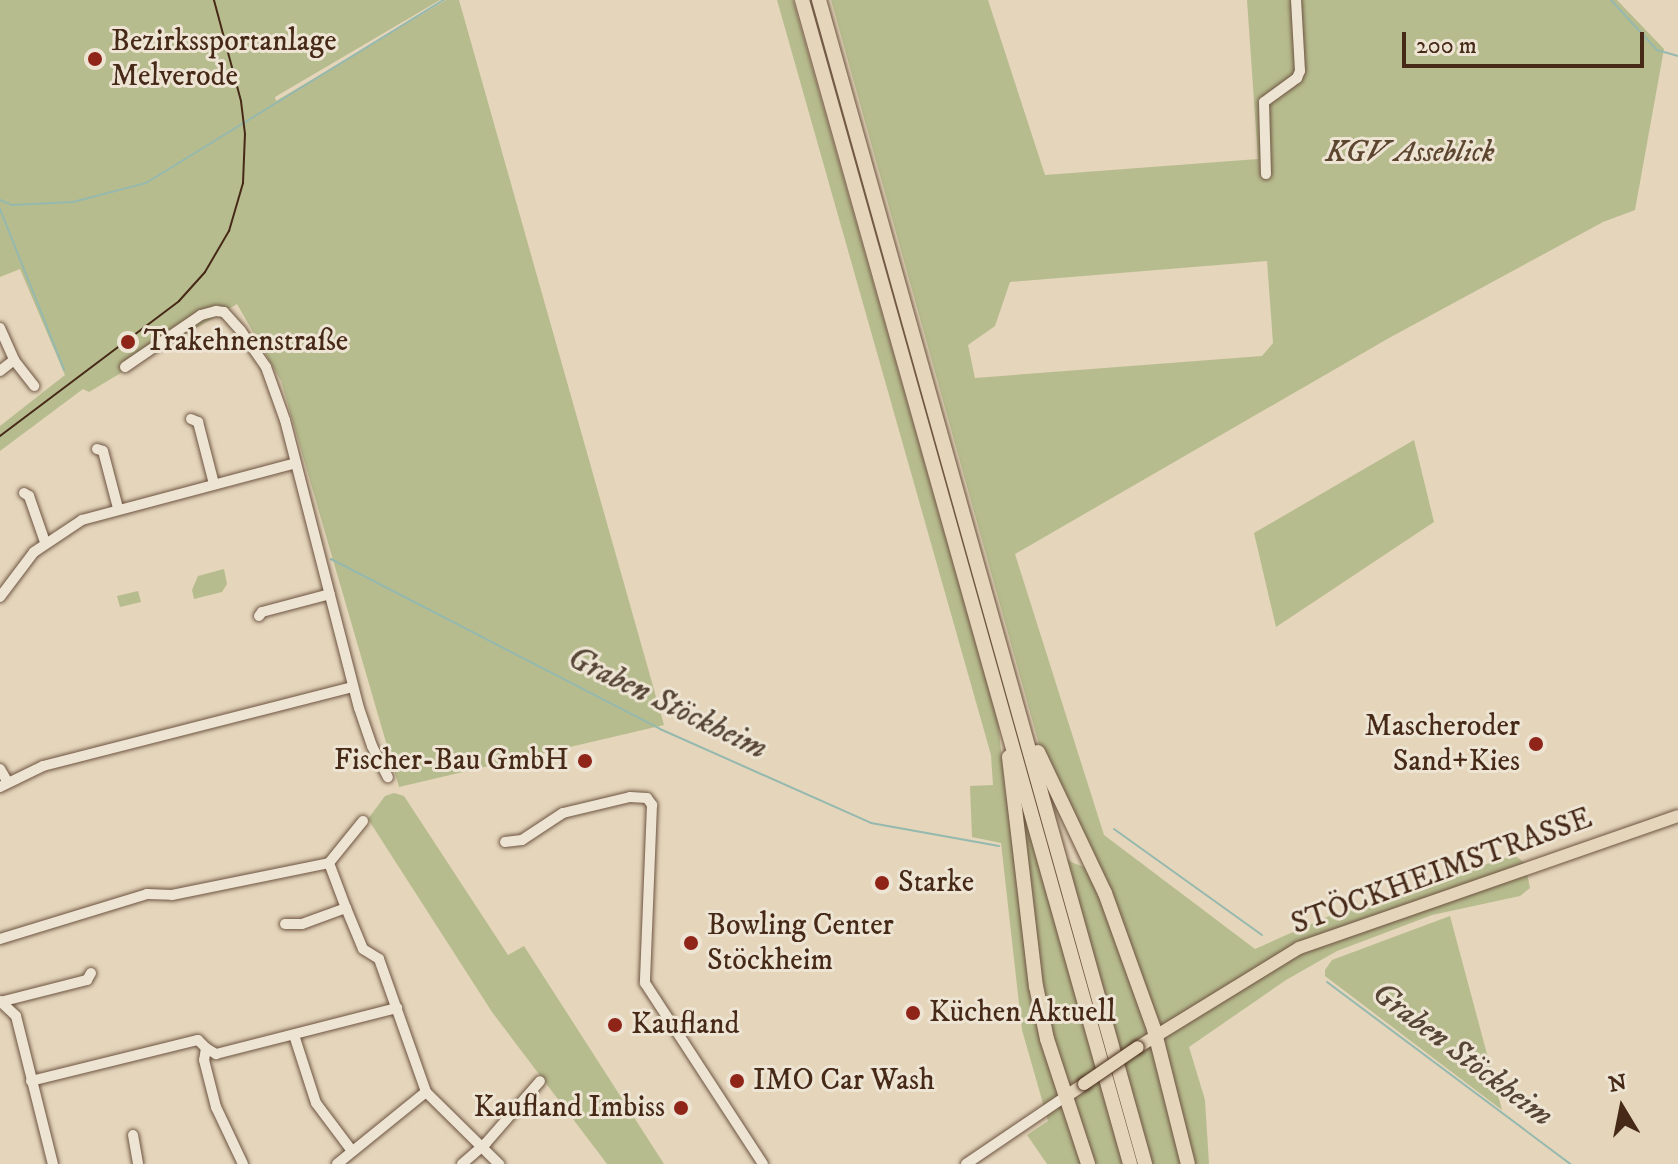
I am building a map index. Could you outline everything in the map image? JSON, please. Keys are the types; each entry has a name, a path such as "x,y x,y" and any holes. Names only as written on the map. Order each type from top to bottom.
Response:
{"highway":[{"path":"802,0 1130,1164"},
{"path":"819,0 1145,1164"},
{"path":"998,639 1041,760 1105,893 1156,1036 1188,1164"},
{"path":"1003,712 1036,986 1065,1097 1088,1164"}],"main road":[{"name":"STÖCKHEIMSTRASSE","path":"1065,1097 1273,962 1313,942 1678,816"}],"street":[{"path":"1266,174 1264,102 1297,78 1300,71 1296,0"},
{"path":"125,367 201,315 224,312 266,367 296,463 353,687 372,746 388,777"},
{"path":"0,328 14,360 34,386"},
{"path":"0,371 14,360"},
{"path":"191,419 198,422 214,484"},
{"path":"97,449 103,451 118,508"},
{"path":"0,597 26,560 45,542 82,520 296,463"},
{"path":"24,493 29,496 45,542"},
{"path":"259,616 262,612 330,594"},
{"path":"0,769 3,784 43,766 353,687"},
{"path":"505,842 522,840 563,813 630,797 647,798 652,805 645,983 763,1164"},
{"path":"0,939 147,894 172,895 329,863 363,821"},
{"path":"329,863 363,949 379,959 426,1092 499,1164"},
{"path":"285,924 302,924 346,908"},
{"path":"0,1001 87,980 91,973"},
{"path":"0,1001 16,1016 53,1164"},
{"path":"31,1081 202,1044 216,1054 397,1008"},
{"path":"294,1035 316,1103 352,1151"},
{"path":"202,1044 216,1107 243,1164"},
{"path":"462,1164 540,1081"},
{"path":"337,1164 426,1092"},
{"path":"966,1164 1065,1097"},
{"path":"133,1135 138,1164"}],"green space":[{"path":"0,0 440,0 275,97 276,101 446,0 459,0 664,725 399,787 281,381 237,304 89,392 83,389 0,451 0,426 65,375 20,269 0,277"},
{"name":"KGV Asseblick","path":"777,0 793,0 998,722 1006,798 1071,862 1102,874 1039,744 831,0 988,0 1045,175 1258,159 1247,0 1617,0 1664,49 1635,210 1603,222 1389,338 1015,554 1104,835 1255,949 1329,916 1514,855 1525,863 1530,888 1520,896 1432,915 1337,951 1286,980 1189,1047 1205,1100 1209,1164 1047,1164 1027,1135 1048,1121 1022,1030 1001,843 972,837 970,786 993,785 991,755","holes":["1267,261 1273,343 1262,356 975,378 968,345 995,326 1010,282"]},
{"path":"1414,440 1434,522 1276,627 1254,533"},
{"path":"224,569 227,584 222,592 194,599 192,590 198,576"},
{"path":"138,591 141,602 120,607 117,596"},
{"path":"394,793 404,796 508,955 524,946 664,1164 607,1164 492,1012 368,819 385,796"},
{"path":"1450,916 1502,1110 1325,976 1325,970 1332,960"}],"waterway":[{"path":"0,200 12,205 73,202 146,183 444,0"},
{"path":"1611,0 1657,50 1678,56"},
{"name":"Graben Stöckheim","path":"0,209 64,370"},
{"name":"Graben Stöckheim","path":"331,559 660,729 871,823 999,846"},
{"name":"Graben Stöckheim","path":"1114,829 1262,935"},
{"name":"Graben Stöckheim","path":"1327,982 1570,1164"}],"tram line":[{"path":"0,436 179,301 205,272 229,231 243,183 245,134 241,101 214,0"}],"place":[{"name":"Bezirkssportanlage Melverode","path":"95,59"},
{"name":"Trakehnenstraße","path":"128,342"},
{"name":"Mascheroder Sand+Kies","path":"1536,744"},
{"name":"Fischer-Bau GmbH","path":"585,761"},
{"name":"Starke","path":"882,883"},
{"name":"Bowling Center Stöckheim","path":"691,943"},
{"name":"Küchen Aktuell","path":"913,1013"},
{"name":"Kaufland","path":"615,1025"},
{"name":"IMO Car Wash","path":"737,1081"},
{"name":"Kaufland Imbiss","path":"681,1108"}]}
